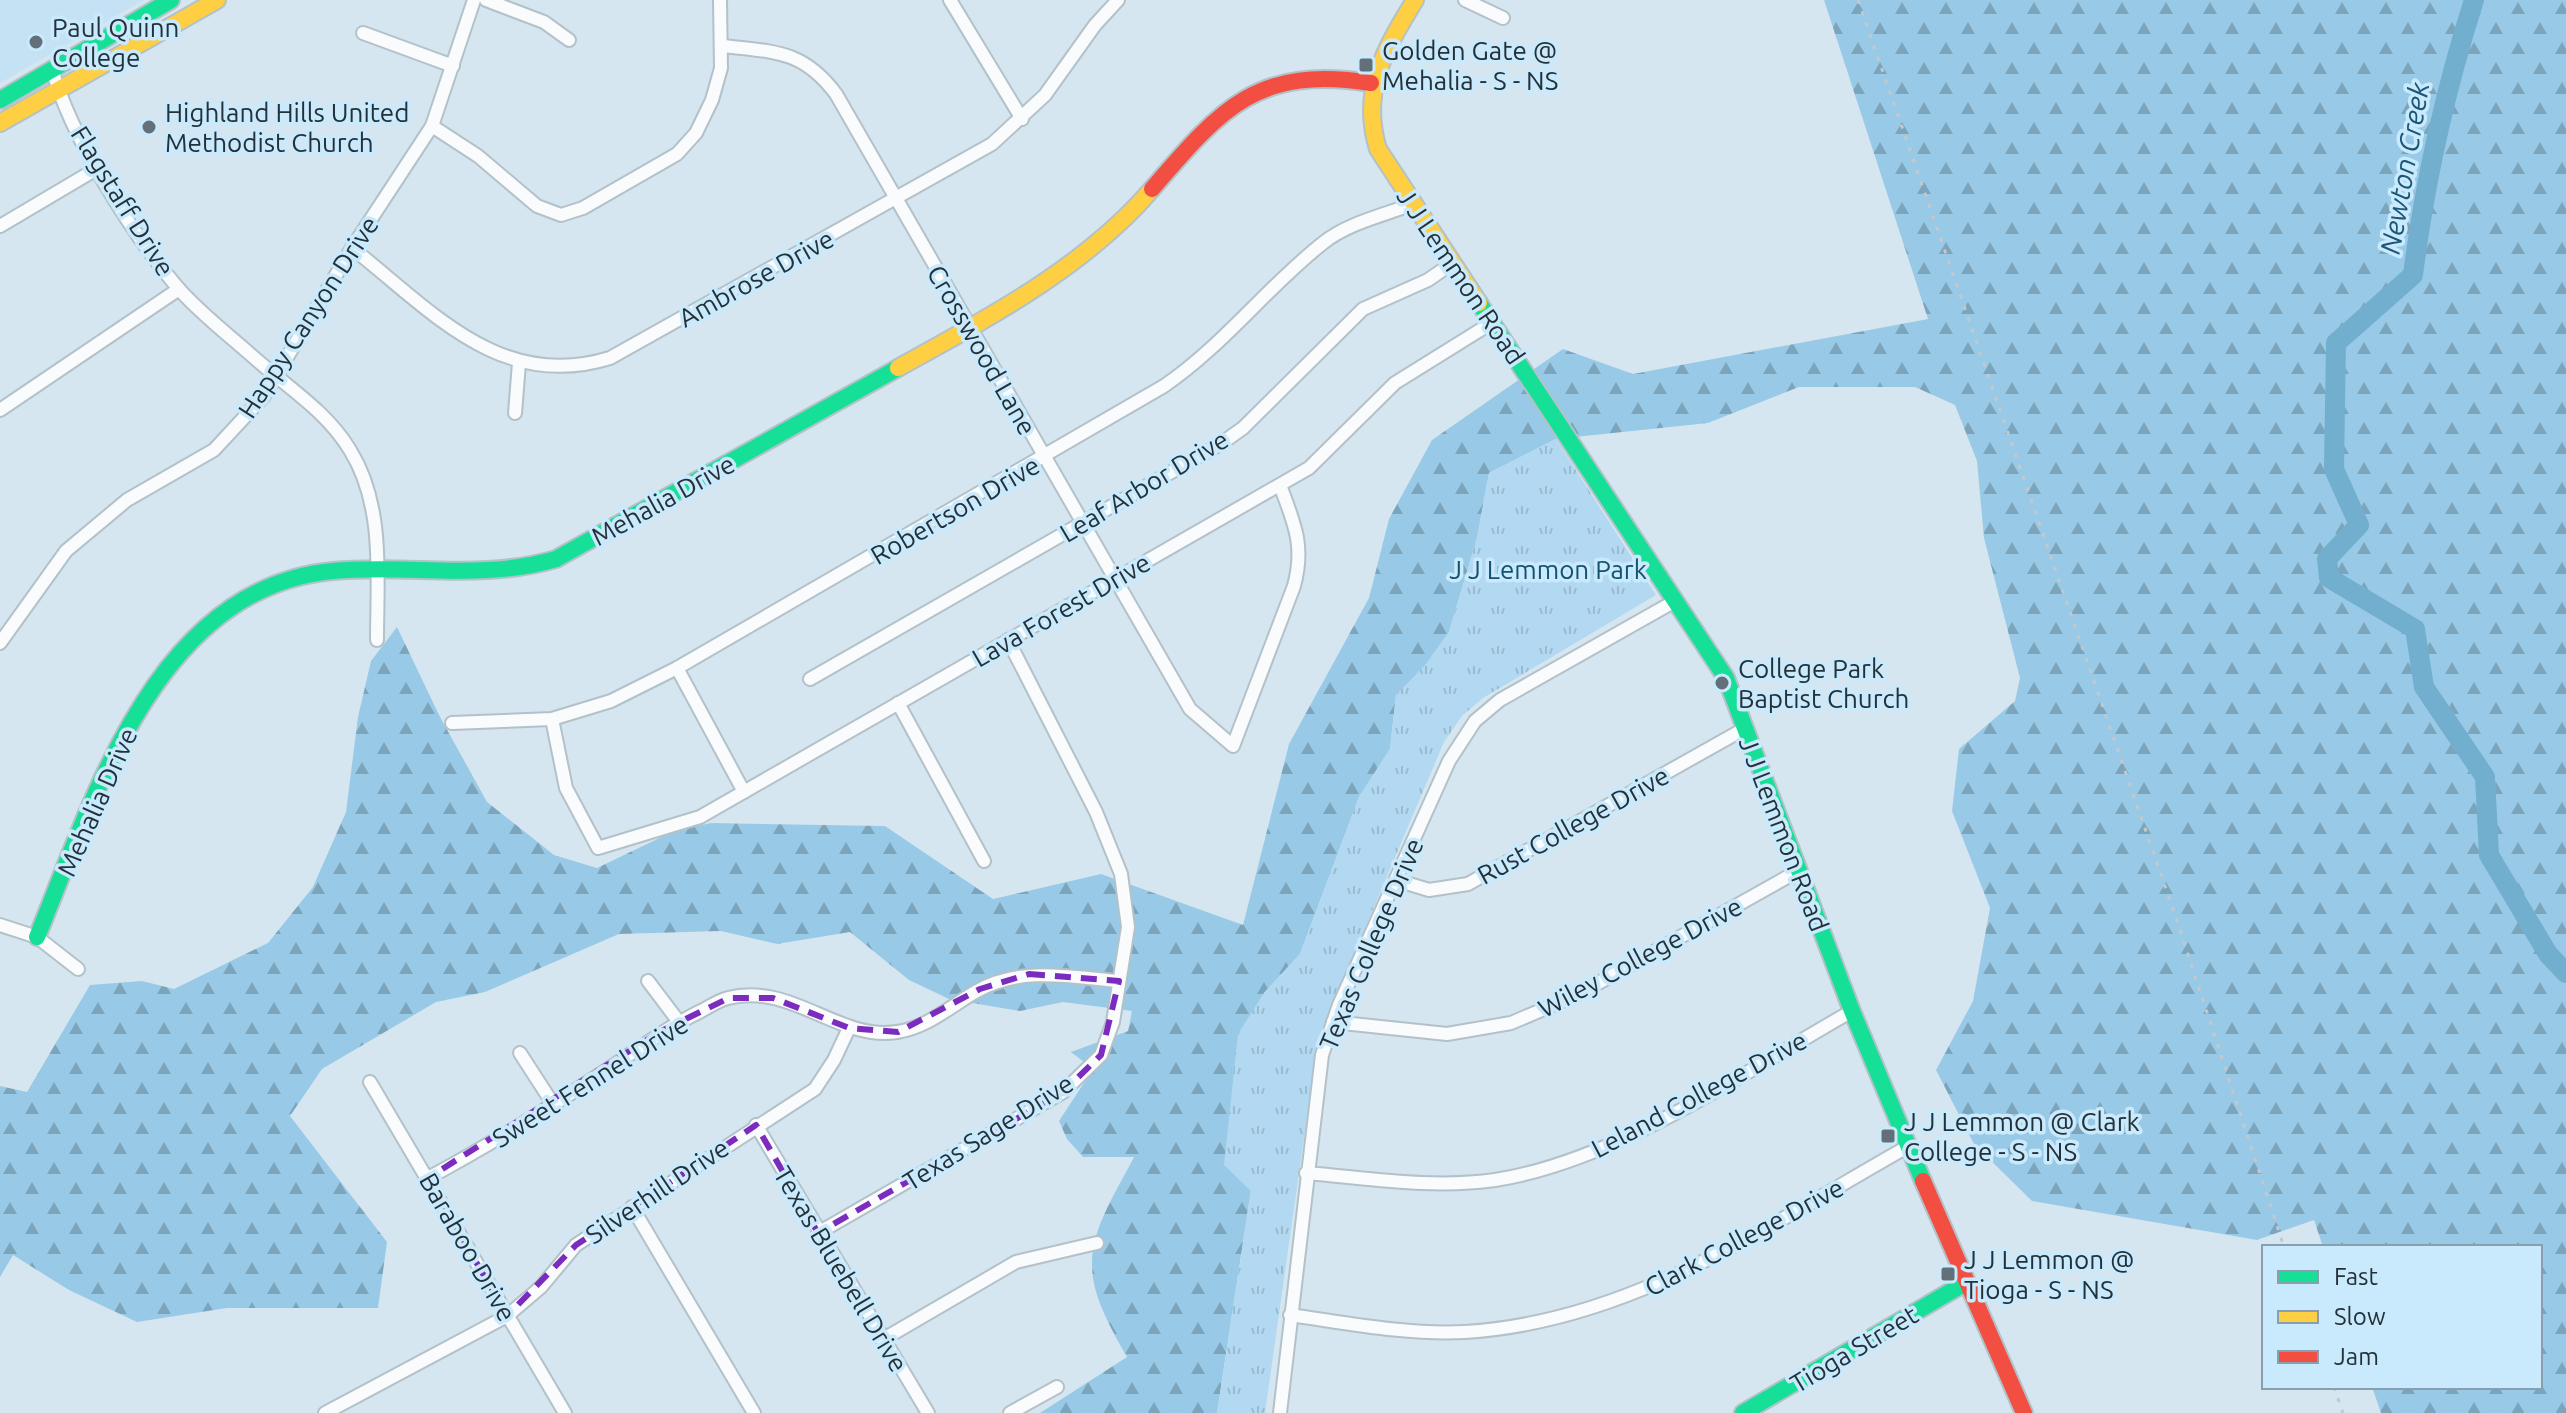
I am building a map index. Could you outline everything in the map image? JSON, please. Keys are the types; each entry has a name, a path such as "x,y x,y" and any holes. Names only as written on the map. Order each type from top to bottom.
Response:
{"street":[{"path":"0,100 171,0"},
{"path":"0,123 217,0"},
{"name":"Happy Canyon Drive","path":"0,643 66,551 120,505 214,450 264,396 352,248 432,126 474,0"},
{"path":"486,0 544,22 569,40"},
{"path":"432,126 478,156 537,206 561,215 573,212 677,154 696,133 712,100 723,46 720,0"},
{"path":"950,0 1022,119"},
{"name":"Ambrose Drive","path":"352,248 484,350 519,363 561,366 610,358 981,151 1022,119 1045,95 1095,25 1118,0"},
{"path":"1371,83 1381,57 1415,0"},
{"path":"1465,0 1503,18"},
{"path":"363,33 453,66"},
{"name":"Crosswood Lane","path":"723,46 785,54 798,58 818,72 854,123 968,329 1190,709 1233,746 1301,560 1298,534 1280,485"},
{"name":"Flagstaff Drive","path":"52,68 58,90 98,168 135,230 179,289 275,377 312,406 350,450 370,500 377,571 377,640"},
{"name":"Mehalia Drive","path":"37,937 129,729 151,688 178,652 209,625 279,584 334,571 516,568 545,563 968,329 1081,257 1143,203 1207,125 1226,109 1277,85 1304,79 1333,77 1371,83"},
{"name":"J J Lemmon Road","path":"1371,83 1368,110 1375,141 1413,204 1726,678 1907,1147 2024,1413"},
{"path":"0,226 98,168"},
{"name":"Robertson Drive","path":"452,723 552,719 611,701 677,668 1045,458 1164,386 1197,363 1323,243 1346,229 1413,204"},
{"name":"Leaf Arbor Drive","path":"810,679 1222,443 1243,428 1363,309 1428,280 1454,262"},
{"path":"0,410 179,289"},
{"name":"Lava Forest Drive","path":"552,719 566,788 598,848 700,817 1309,468 1395,383 1493,322"},
{"path":"515,413 519,363"},
{"name":"Texas College Drive","path":"1280,1413 1322,1055 1333,1022 1449,761 1475,721 1524,684 1675,601"},
{"name":"Texas Sage Drive","path":"818,1233 1063,1092 1101,1055 1113,1022 1128,927 1121,874 1096,812 1008,640"},
{"path":"677,668 744,792"},
{"path":"898,703 984,861"},
{"name":"Rust College Drive","path":"1396,880 1429,890 1468,884 1744,729"},
{"name":"Wiley College Drive","path":"1333,1022 1447,1034 1511,1023 1577,995 1798,871"},
{"path":"0,925 37,937 78,969"},
{"name":"Sweet Fennel Drive","path":"428,1178 553,1104 679,1022 729,998 773,998 810,1008 849,1028 898,1032 936,1018 980,989 1029,974 1119,981"},
{"path":"648,981 679,1022"},
{"name":"Leland College Drive","path":"1306,1173 1420,1183 1493,1180 1535,1173 1621,1141 1852,1011"},
{"name":"Silverhill Drive","path":"325,1413 507,1316 541,1287 576,1245 815,1089 834,1060 849,1028"},
{"path":"520,1053 553,1104"},
{"name":"Baraboo Drive","path":"370,1082 565,1413"},
{"name":"Texas Bluebell Drive","path":"756,1125 928,1413"},
{"name":"Clark College Drive","path":"1290,1315 1452,1332 1505,1327 1595,1308 1666,1282 1907,1147"},
{"path":"632,1207 754,1413"},
{"path":"882,1340 1016,1262 1097,1243"},
{"name":"Tioga Street","path":"1743,1413 1965,1283"},
{"path":"1010,1413 1057,1387"}],"highlighted area":[{"path":"1029,974 1119,981 1101,1055 1063,1092 818,1233 756,1125 576,1245 507,1316 428,1178 661,1031 729,998 773,998 849,1028 898,1032 980,989"}],"shaded area":[{"name":"Paul Quinn College","path":"0,0 144,0 0,83"}],"green space":[{"path":"1824,0 2566,0 2566,1413 2381,1413 2373,1389 2542,1389 2542,1245 2322,1245 2314,1220 2257,1240 2032,1201 1974,1144 1936,1070 1973,1001 1990,908 1952,811 1959,749 2015,701 2020,678 1984,538 1977,461 1955,405 1915,387 1799,387 1708,423 1556,439 1489,473 1477,538 1449,632 1422,670 1396,695 1390,749 1359,797 1300,954 1264,993 1251,1190 1217,1413 1040,1413 1127,1357 1099,1301 1092,1265 1101,1223 1134,1157 1083,1157 1067,1139 1059,1121 1093,1069 1071,1052 1128,1031 1132,1011 1063,1002 1020,1011 949,999 909,980 850,932 777,944 721,931 619,934 485,992 436,1002 322,1069 290,1116 387,1242 378,1308 227,1308 137,1322 69,1290 13,1255 0,1277 0,1086 27,1092 90,985 142,981 174,989 268,943 313,887 346,812 358,717 371,661 397,627 440,717 487,802 554,855 597,868 674,831 711,823 885,826 993,899 1101,874 1243,925 1289,744 1369,598 1389,519 1432,440 1563,349 1633,374 1928,319"},
{"name":"J J Lemmon Park","path":"1556,439 1656,595 1483,698 1462,716 1444,742 1318,1039 1265,1413 1217,1413 1251,1191 1224,1165 1238,1034 1264,993 1300,954 1359,797 1390,749 1396,695 1427,663 1449,632 1477,538 1489,473"}],"waterway":[{"name":"Newton Creek","path":"2474,0 2437,136 2413,275 2336,343 2334,469 2359,525 2327,559 2329,578 2415,629 2424,687 2485,777 2489,855 2548,954 2566,973"}],"railway":[{"path":"1858,0 2175,915 2283,1245"},
{"path":"2335,1389 2343,1413"}],"traffic: fast":[{"path":"0,100 171,0"},
{"path":"1479,303 1726,678 1852,1011 1923,1181"},
{"path":"37,937 82,824 140,708 177,657 220,616 272,586 333,571 473,571 528,566 556,559 898,368"},
{"path":"1743,1413 1965,1283"}],"traffic: slow":[{"path":"0,123 217,0"},
{"path":"1415,0 1378,71 1372,108 1373,128 1378,149 1479,303"},
{"path":"898,368 1000,310 1065,267 1096,243 1152,189"}],"traffic: jam":[{"path":"1152,189 1199,136 1245,99 1298,81 1332,79 1371,83"},
{"path":"1923,1181 2024,1413"}],"place":[{"name":"Paul Quinn College","path":"36,42"},
{"name":"Golden Gate @ Mehalia - S - NS","path":"1366,65"},
{"name":"Highland Hills United Methodist Church","path":"149,127"},
{"name":"College Park Baptist Church","path":"1722,683"},
{"name":"J J Lemmon @ Clark College - S - NS","path":"1888,1136"},
{"name":"J J Lemmon @ Tioga - S - NS","path":"1948,1274"}]}
